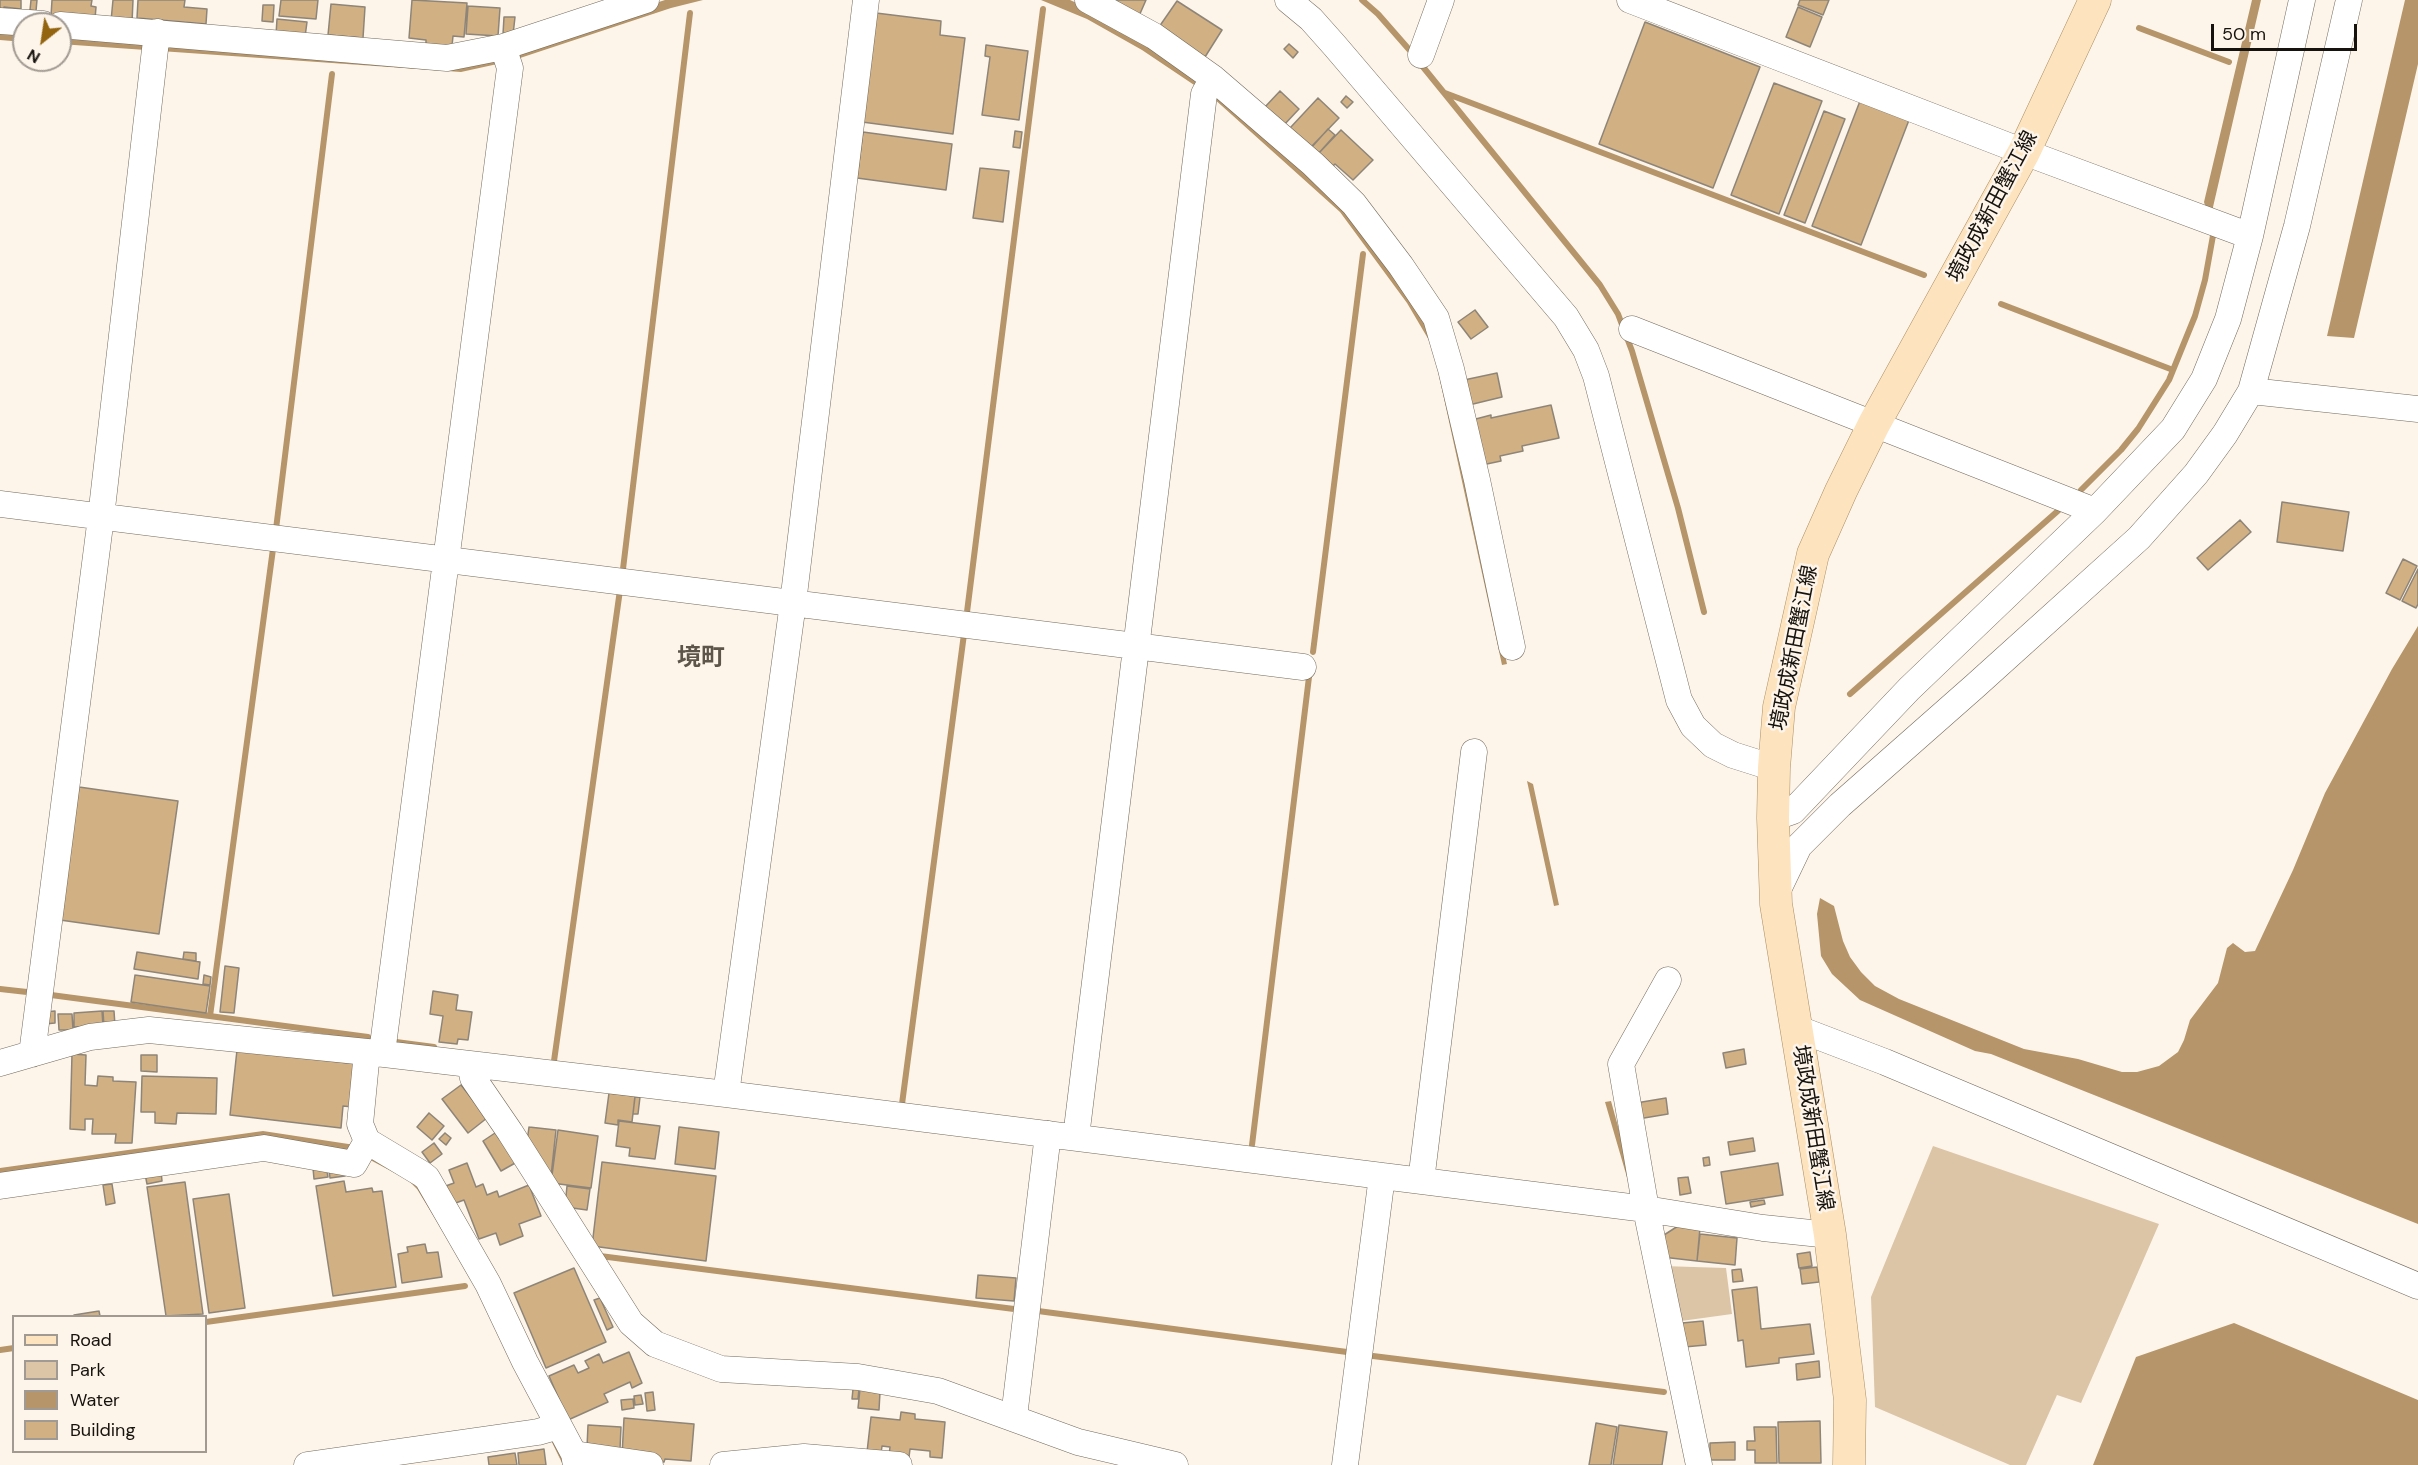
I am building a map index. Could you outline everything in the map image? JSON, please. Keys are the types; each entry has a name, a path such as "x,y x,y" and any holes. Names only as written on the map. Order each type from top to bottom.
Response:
{"main road":[{"name":"境政成新田蟹江線","path":"1850,1465 1850,1400 1830,1235 1776,894 1773,818 1779,707 1814,554 1874,424 2024,152 2095,0"}],"street":[{"path":"72,27 156,41 447,58 506,56 646,0"},
{"path":"726,1094 794,603 866,0"},
{"path":"1088,0 1154,36 1209,85 1312,164 1354,204 1401,266 1436,318 1451,369 1477,480 1512,647"},
{"path":"1288,0 1311,19 1335,46 1566,317 1586,350 1596,376 1679,700 1693,726 1713,745 1733,755 1774,768"},
{"path":"1420,55 1441,0"},
{"path":"1630,0 2024,152 2250,236"},
{"path":"1773,818 1793,811 1909,689 2095,511 2173,429 2205,379 2228,318 2250,236 2302,0"},
{"path":"1776,894 1799,846 1840,805 1975,687 2139,538 2196,474 2225,434 2251,391 2298,226 2349,0"},
{"path":"32,1054 101,518 156,41"},
{"path":"0,1186 264,1148 354,1164 363,1149 360,1124 375,1052 447,560 506,56"},
{"path":"1076,1137 1209,85"},
{"path":"1632,329 2095,511"},
{"path":"2251,391 2418,409"},
{"path":"0,504 1303,667"},
{"path":"1421,1181 1474,752"},
{"path":"1668,980 1621,1064 1646,1209 1699,1465"},
{"path":"1796,1028 1896,1067 2418,1286"},
{"path":"0,1063 90,1037 149,1030 375,1052 726,1094 1646,1209 1763,1228 1830,1235"},
{"path":"470,1064 473,1078 510,1132 630,1323 655,1344 721,1368 858,1377 938,1391 1077,1442 1174,1465"},
{"path":"1014,1417 1048,1134"},
{"path":"363,1149 422,1174 427,1179 488,1284 551,1428 575,1459 650,1465"},
{"path":"1345,1465 1382,1176"},
{"path":"307,1465 551,1428"},
{"path":"723,1465 804,1457 899,1465"}],"green space":[{"path":"1933,1146 2159,1224 2081,1403 2057,1395 2026,1465 2010,1465 1875,1407 1871,1297"},
{"path":"1662,1266 1726,1268 1732,1314 1674,1322"}],"water":[{"path":"665,0 703,0 671,8 511,61 461,72 72,45 72,33 513,50"},
{"path":"1041,0 1070,0 1105,16 1205,81 1349,208 1434,334 1507,664 1502,665 1430,342 1407,303 1340,212 1212,97 1142,50 1087,19"},
{"path":"2252,0 2261,0 2213,207 2218,235 2213,233 2204,202"},
{"path":"2405,0 2418,0 2418,64 2354,338 2327,336"},
{"path":"0,29 12,30 12,41 0,40"},
{"path":"2418,626 2418,1224 1991,1054 1975,1051 1860,1000 1832,974 1821,956 1817,914 1820,898 1834,906 1843,941 1850,957 1861,972 1875,986 1899,999 2024,1049 2078,1059 2122,1072 2137,1072 2159,1066 2178,1052 2190,1020 2218,983 2227,948 2233,943 2245,952 2255,951 2293,870 2325,793"},
{"path":"1527,781 1533,784 1559,905 1554,906"},
{"path":"1611,1101 1638,1199 1633,1198 1605,1102"},
{"path":"263,1131 355,1145 418,1178 484,1286 570,1465 563,1465 475,1284 417,1189 408,1180 357,1153 262,1142 0,1179 0,1168"},
{"path":"2234,1323 2418,1400 2418,1465 2093,1465 2136,1357"}],"building":[{"path":"0,0 21,0 21,9 4,7 0,9"},
{"path":"31,0 37,0 36,11 30,10"},
{"path":"52,0 92,0 91,6 96,7 95,19 72,17 72,12 51,12"},
{"path":"113,0 133,0 132,23 111,21"},
{"path":"138,0 185,0 184,7 207,9 206,24 137,18"},
{"path":"281,0 318,0 316,19 279,16"},
{"path":"412,0 467,3 464,37 453,36 452,46 426,44 426,40 409,38"},
{"path":"1111,0 1146,0 1139,16"},
{"path":"1800,0 1829,0 1823,15 1798,5"},
{"path":"1177,1 1222,30 1205,57 1159,27"},
{"path":"331,4 365,7 363,38 328,35"},
{"path":"263,5 274,5 273,22 262,21"},
{"path":"468,6 500,8 498,36 466,34"},
{"path":"1798,7 1822,17 1810,47 1786,37"},
{"path":"876,13 941,21 940,35 965,38 953,134 862,122"},
{"path":"504,17 515,17 513,35 503,34"},
{"path":"277,19 307,22 305,37 276,35"},
{"path":"1645,22 1760,67 1713,188 1599,144"},
{"path":"1289,44 1298,52 1293,58 1284,49"},
{"path":"986,45 1028,51 1019,120 982,115 990,57 985,56"},
{"path":"1774,83 1822,101 1779,214 1731,195"},
{"path":"1280,91 1299,109 1283,126 1264,108"},
{"path":"1346,96 1353,102 1347,108 1341,102"},
{"path":"1318,98 1339,118 1311,147 1290,128"},
{"path":"1860,101 1909,120 1861,245 1812,226"},
{"path":"1824,111 1845,119 1805,223 1784,215"},
{"path":"1328,129 1335,135 1318,154 1311,148"},
{"path":"1341,130 1373,160 1353,180 1335,164 1332,167 1318,154"},
{"path":"1015,131 1022,132 1020,148 1013,147"},
{"path":"863,132 952,144 946,190 857,178"},
{"path":"980,168 1009,171 1003,222 973,218"},
{"path":"1475,310 1488,327 1471,339 1458,322"},
{"path":"1497,373 1502,397 1469,405 1464,380"},
{"path":"1551,405 1559,438 1522,446 1523,451 1500,456 1501,461 1482,465 1472,420"},
{"path":"2282,502 2349,512 2343,551 2277,542"},
{"path":"2240,520 2251,532 2208,570 2197,558"},
{"path":"2403,559 2417,566 2400,600 2386,593"},
{"path":"2418,569 2418,604 2416,608 2402,601"},
{"path":"79,787 178,801 159,934 60,920"},
{"path":"137,952 200,962 198,979 134,969"},
{"path":"184,952 196,953 196,961 183,959"},
{"path":"225,966 239,968 234,1013 220,1012"},
{"path":"135,975 210,986 206,1013 131,1002"},
{"path":"204,975 211,977 210,985 203,984"},
{"path":"433,991 458,995 456,1010 472,1012 468,1040 458,1039 457,1044 439,1042 443,1016 430,1014"},
{"path":"55,1011 55,1023 45,1024 44,1012"},
{"path":"102,1011 103,1026 74,1027 74,1013"},
{"path":"103,1011 114,1011 115,1026 104,1027"},
{"path":"58,1014 72,1014 73,1030 59,1030"},
{"path":"1744,1049 1746,1064 1726,1068 1723,1053"},
{"path":"237,1050 358,1064 353,1107 343,1106 341,1128 230,1115"},
{"path":"72,1054 86,1055 85,1085 97,1086 98,1076 113,1077 113,1081 136,1082 132,1143 115,1143 116,1134 92,1134 93,1119 85,1119 85,1130 70,1129"},
{"path":"141,1055 157,1055 157,1072 141,1071"},
{"path":"142,1076 217,1078 216,1114 177,1113 176,1124 155,1123 155,1112 141,1112"},
{"path":"461,1085 487,1118 468,1133 442,1099"},
{"path":"609,1093 635,1096 632,1122 618,1120 618,1125 605,1123"},
{"path":"635,1097 640,1097 638,1114 633,1114"},
{"path":"1666,1098 1668,1114 1632,1120 1630,1104"},
{"path":"429,1113 444,1126 432,1140 417,1127"},
{"path":"619,1121 660,1126 655,1159 629,1156 630,1148 616,1146"},
{"path":"529,1127 556,1130 551,1176 526,1149"},
{"path":"679,1127 719,1132 715,1169 675,1164"},
{"path":"558,1130 598,1136 591,1188 551,1183"},
{"path":"498,1131 517,1162 501,1171 483,1141"},
{"path":"445,1133 451,1138 446,1145 439,1139"},
{"path":"1753,1138 1755,1151 1730,1155 1728,1142"},
{"path":"434,1143 442,1154 430,1163 422,1152"},
{"path":"1709,1157 1710,1165 1704,1166 1703,1158"},
{"path":"602,1162 716,1176 706,1261 592,1246"},
{"path":"467,1163 476,1187 483,1184 487,1195 497,1191 499,1197 529,1185 541,1216 519,1224 523,1236 500,1245 496,1233 479,1239 464,1200 450,1205 443,1187 454,1183 449,1170"},
{"path":"1778,1163 1783,1195 1726,1204 1721,1172"},
{"path":"326,1166 328,1177 314,1179 313,1168"},
{"path":"343,1168 345,1176 330,1178 329,1170"},
{"path":"161,1171 162,1181 147,1184 145,1174"},
{"path":"1688,1177 1691,1193 1680,1195 1678,1178"},
{"path":"344,1181 346,1192 372,1188 373,1192 382,1191 396,1287 333,1296 316,1186"},
{"path":"185,1182 203,1314 166,1315 147,1187"},
{"path":"112,1184 115,1203 106,1205 103,1185"},
{"path":"567,1186 590,1189 587,1210 565,1207"},
{"path":"229,1194 245,1308 209,1313 193,1199"},
{"path":"1764,1200 1765,1204 1751,1207 1750,1202"},
{"path":"1678,1226 1700,1228 1697,1261 1662,1257 1664,1235"},
{"path":"1700,1234 1737,1238 1735,1265 1697,1261"},
{"path":"425,1244 427,1253 438,1252 442,1277 402,1283 398,1254 408,1252 407,1247"},
{"path":"1810,1252 1812,1266 1799,1268 1797,1254"},
{"path":"1817,1267 1819,1282 1802,1284 1800,1269"},
{"path":"574,1268 606,1342 546,1368 514,1293"},
{"path":"1741,1269 1743,1281 1733,1282 1732,1270"},
{"path":"978,1275 1016,1278 1014,1301 976,1298"},
{"path":"1757,1287 1761,1329 1810,1324 1814,1354 1779,1358 1779,1363 1746,1367 1743,1340 1738,1341 1732,1290"},
{"path":"600,1298 613,1327 607,1330 594,1300"},
{"path":"99,1311 100,1315 74,1315"},
{"path":"1703,1321 1706,1345 1684,1347 1682,1323"},
{"path":"629,1352 642,1383 632,1388 630,1382 604,1394 608,1402 568,1420 549,1376 574,1365 578,1373 589,1368 585,1361 599,1354 603,1363"},
{"path":"1819,1361 1820,1377 1797,1380 1796,1364"},
{"path":"853,1389 859,1389 858,1399 852,1399"},
{"path":"860,1389 880,1392 879,1410 858,1408"},
{"path":"653,1392 655,1410 647,1411 645,1393"},
{"path":"641,1395 643,1404 635,1405 634,1396"},
{"path":"633,1399 634,1408 622,1410 621,1400"},
{"path":"901,1412 915,1414 915,1419 945,1422 942,1458 930,1457 930,1451 910,1449 909,1457 889,1455 890,1447 882,1446 881,1454 867,1452 871,1417 900,1420"},
{"path":"624,1418 694,1424 691,1461 665,1459 664,1462 644,1461 622,1456"},
{"path":"1820,1421 1821,1463 1779,1463 1778,1422"},
{"path":"1596,1423 1617,1427 1611,1465 1589,1465"},
{"path":"588,1425 621,1427 620,1449 587,1447"},
{"path":"1619,1425 1667,1432 1662,1465 1613,1465"},
{"path":"1754,1427 1776,1427 1777,1463 1755,1463 1755,1450 1747,1450 1747,1441 1755,1441"},
{"path":"1735,1442 1735,1460 1710,1460 1710,1443"},
{"path":"544,1449 546,1465 519,1465 518,1453"},
{"path":"515,1453 517,1465 489,1465 488,1457"}],"waterway":[{"path":"1362,0 1378,14 1413,54"},
{"path":"967,612 1043,9"},
{"path":"623,569 690,13"},
{"path":"2139,28 2229,62"},
{"path":"1419,62 1600,285 1618,314 1632,351 1678,508 1704,612"},
{"path":"276,529 332,74"},
{"path":"1445,93 1924,275"},
{"path":"2081,490 2121,450 2138,429 2169,380 2195,316 2205,280 2214,230"},
{"path":"1313,652 1363,254"},
{"path":"2001,304 2173,370"},
{"path":"1850,694 2060,509"},
{"path":"210,1016 273,549"},
{"path":"554,1061 620,590"},
{"path":"902,1104 964,634"},
{"path":"1252,1145 1309,677"},
{"path":"0,989 27,992"},
{"path":"51,995 368,1037"},
{"path":"396,1042 434,1047"},
{"path":"600,1256 1014,1309"},
{"path":"207,1322 465,1286"},
{"path":"1038,1311 1347,1352"},
{"path":"0,1350 12,1348"},
{"path":"1373,1356 1664,1392"}],"district":[{"name":"境町","path":"701,659"}]}
